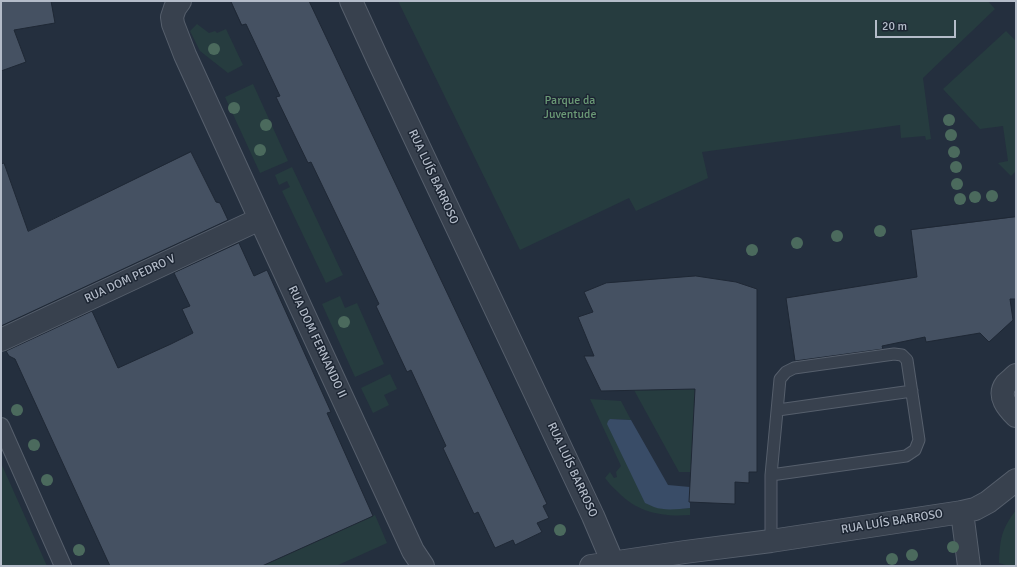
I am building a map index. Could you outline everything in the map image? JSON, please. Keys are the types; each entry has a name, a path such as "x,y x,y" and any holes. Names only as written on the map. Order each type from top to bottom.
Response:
{"street":[{"name":"RUA DOM FERNANDO II","path":"180,1 175,8 172,17 173,24 185,55 413,551 423,566"},
{"name":"RUA LUÍS BARROSO","path":"356,2 378,60 593,516 613,563 962,512 975,509 988,502 1016,480"},
{"name":"RUA DOM PEDRO V","path":"1,340 260,219"},
{"path":"1016,375 1006,385 1003,391 1003,397 1008,408 1016,416"},
{"path":"1,426 63,566"},
{"path":"962,512 969,566"},
{"path":"591,566 613,563"}],"lane":[{"path":"771,475 906,456 915,450 919,440 907,360 902,355 894,354 794,368 786,372 780,379 771,475 771,541"},
{"path":"778,410 912,391"}],"green space":[{"name":"Parque da Juventude","path":"398,1 988,1 995,9 923,78 931,139 926,140 925,136 901,138 900,125 702,152 708,178 636,211 629,198 520,250"},
{"path":"197,24 209,33 215,31 217,33 226,29 243,65 228,73 200,51 190,31"},
{"path":"1006,31 1016,41 1016,171 1011,176 998,163 1008,161 1003,126 980,129 943,89"},
{"path":"253,84 288,161 260,173 225,97"},
{"path":"292,167 343,275 326,283 282,191 290,187 287,181 279,185 275,175"},
{"path":"340,296 345,308 357,303 384,364 355,377 322,304"},
{"path":"390,374 397,389 384,395 389,405 373,413 361,388"},
{"path":"695,389 691,472 679,472 634,390"},
{"path":"590,399 621,401 631,420 610,419 680,509 690,508 690,515 661,514 642,509 634,505 614,489 605,478 610,472 614,478 617,477 616,472 621,466"},
{"path":"1,463 47,566 1,566"},
{"path":"1016,510 1016,566 1009,566 999,563 1000,547 1004,529"},
{"path":"375,515 387,543 336,566 262,566"}],"water":[{"path":"610,419 631,420 668,485 690,487 690,508 663,509 645,503 607,424"}],"building":[{"path":"1,1 51,1 55,23 14,30 26,62 1,71"},
{"path":"231,1 309,1 547,504 543,506 549,518 537,523 542,532 515,545 513,540 495,548 478,512 474,514 443,448 446,446 411,370 407,372 376,306 379,304 311,162 308,163 276,97 280,96 246,24 242,25"},
{"path":"191,152 216,202 220,203 228,220 1,326 1,164 4,163 28,231"},
{"path":"1016,217 1016,299 1010,299 1013,320 989,342 980,333 926,342 925,337 882,346 883,349 795,361 786,298 917,277 911,230"},
{"path":"239,243 254,276 267,270 331,412 327,413 373,516 262,566 110,566 15,359 9,356 6,351 92,311 118,368 171,344 193,333 182,309 190,306 174,273"},
{"path":"696,276 736,282 757,289 757,472 749,472 749,483 735,482 735,504 689,502 695,389 601,391 584,356 594,356 578,317 593,312 584,292 606,283"}]}
